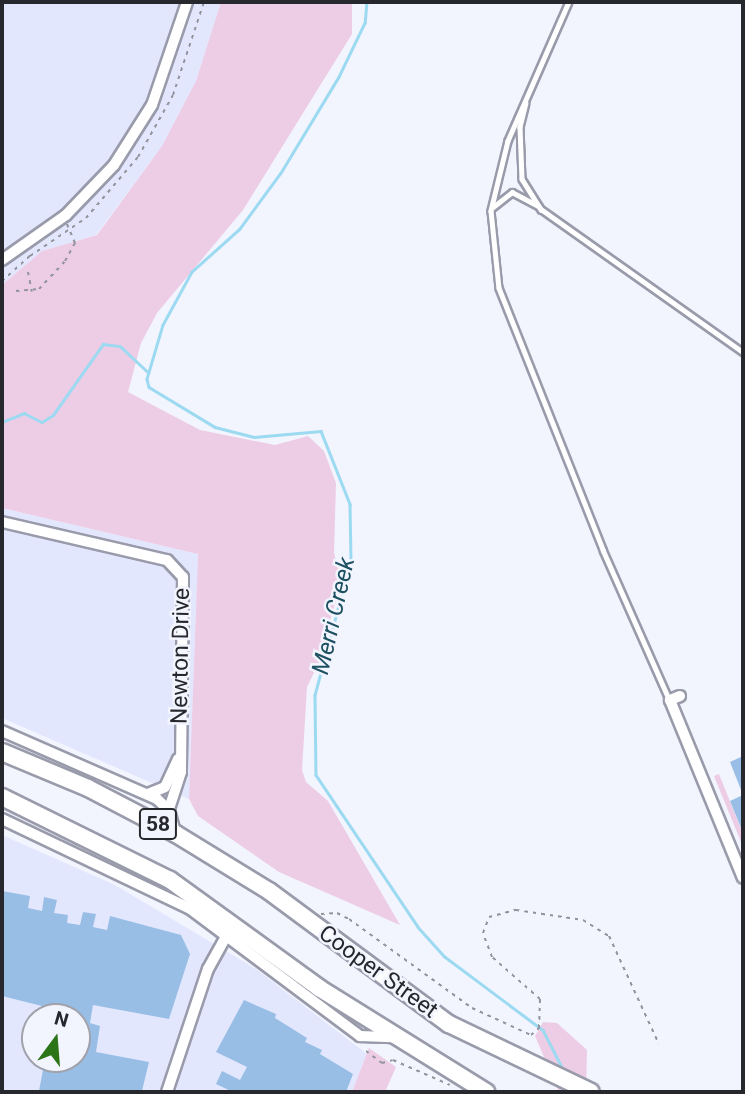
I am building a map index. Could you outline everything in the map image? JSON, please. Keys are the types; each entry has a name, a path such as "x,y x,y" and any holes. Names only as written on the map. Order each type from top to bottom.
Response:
{"main road":[{"name":"Cooper Street","path":"2,752 88,788 176,834 302,917 449,1024 510,1057 591,1092"},
{"name":"Cooper Street","path":"2,797 170,880 394,1037 486,1092"}],"street":[{"path":"2,260 61,219 114,165 152,105 187,2"},
{"name":"Newton Drive","path":"3,521 156,557 176,566 184,582 179,787 169,810"},
{"path":"675,698 743,878"},
{"path":"2,731 148,794 169,810 176,834"},
{"name":"Newton Drive","path":"148,794 165,787 178,758"},
{"name":"Cooper Street","path":"2,819 149,886 227,935 360,1036 394,1037"},
{"path":"167,1092 208,969 227,935"}],"lane":[{"path":"569,2 508,141 491,211 499,288 569,467 675,698"},
{"path":"531,85 520,127 523,179 541,209"},
{"path":"491,211 499,199 512,192 541,209 743,352"}],"path":[{"path":"16,291 32,292 51,278 73,249 73,233 61,219"},
{"path":"28,272 32,292"},
{"path":"302,917 337,913 349,919 472,1008 531,1035 539,1028 540,999 492,957 483,933 489,917 516,910 583,920 609,936 659,1044"},
{"path":"366,1051 382,1063 393,1060 461,1090"}],"shaded area":[{"path":"2,2 221,2 196,81 162,146 96,235 42,251 2,285"},
{"path":"221,2 352,2 352,34 243,210 157,313 141,343 128,392 200,430 275,445 308,436 324,451 336,483 334,553 342,581 325,637 326,648 307,687 302,770 306,782 328,801 400,925 279,872 198,816 189,799 198,554 2,508 2,285 42,251 97,235 162,146 196,81"},
{"path":"2,508 198,554 189,799 2,718"},
{"path":"719,774 743,834 743,847 714,776"},
{"path":"2,835 115,885 256,969 367,1054 352,1092 2,1092"},
{"path":"543,1022 557,1023 587,1050 586,1092 559,1092 535,1036"},
{"path":"369,1048 396,1067 385,1092 352,1092"}],"building":[{"path":"743,756 743,795 730,762"},
{"path":"743,795 743,833 730,801"},
{"path":"2,891 30,896 28,908 42,911 44,897 57,900 54,913 68,915 67,923 80,925 83,912 96,914 93,927 107,930 110,916 181,935 190,954 169,1019 93,1005 91,1017 91,1003 30,1003 2,996"},
{"path":"244,1000 276,1014 275,1018 307,1038 305,1042 322,1050 320,1054 353,1074 346,1092 233,1092 216,1084 222,1071 240,1080 247,1067 216,1052"},
{"path":"91,1023 100,1026 96,1052 149,1062 142,1091 39,1091 42,1073 91,1073"}],"waterway":[{"name":"Merri Creek","path":"367,2 365,23 339,77 281,173 240,229 192,272 163,325 147,379 149,387 215,427 254,437 321,431 350,504 351,561 315,695 316,775 418,927 444,956 543,1030 564,1071"},
{"path":"2,422 24,413 42,422 53,415 103,344 120,346 147,371"}]}
